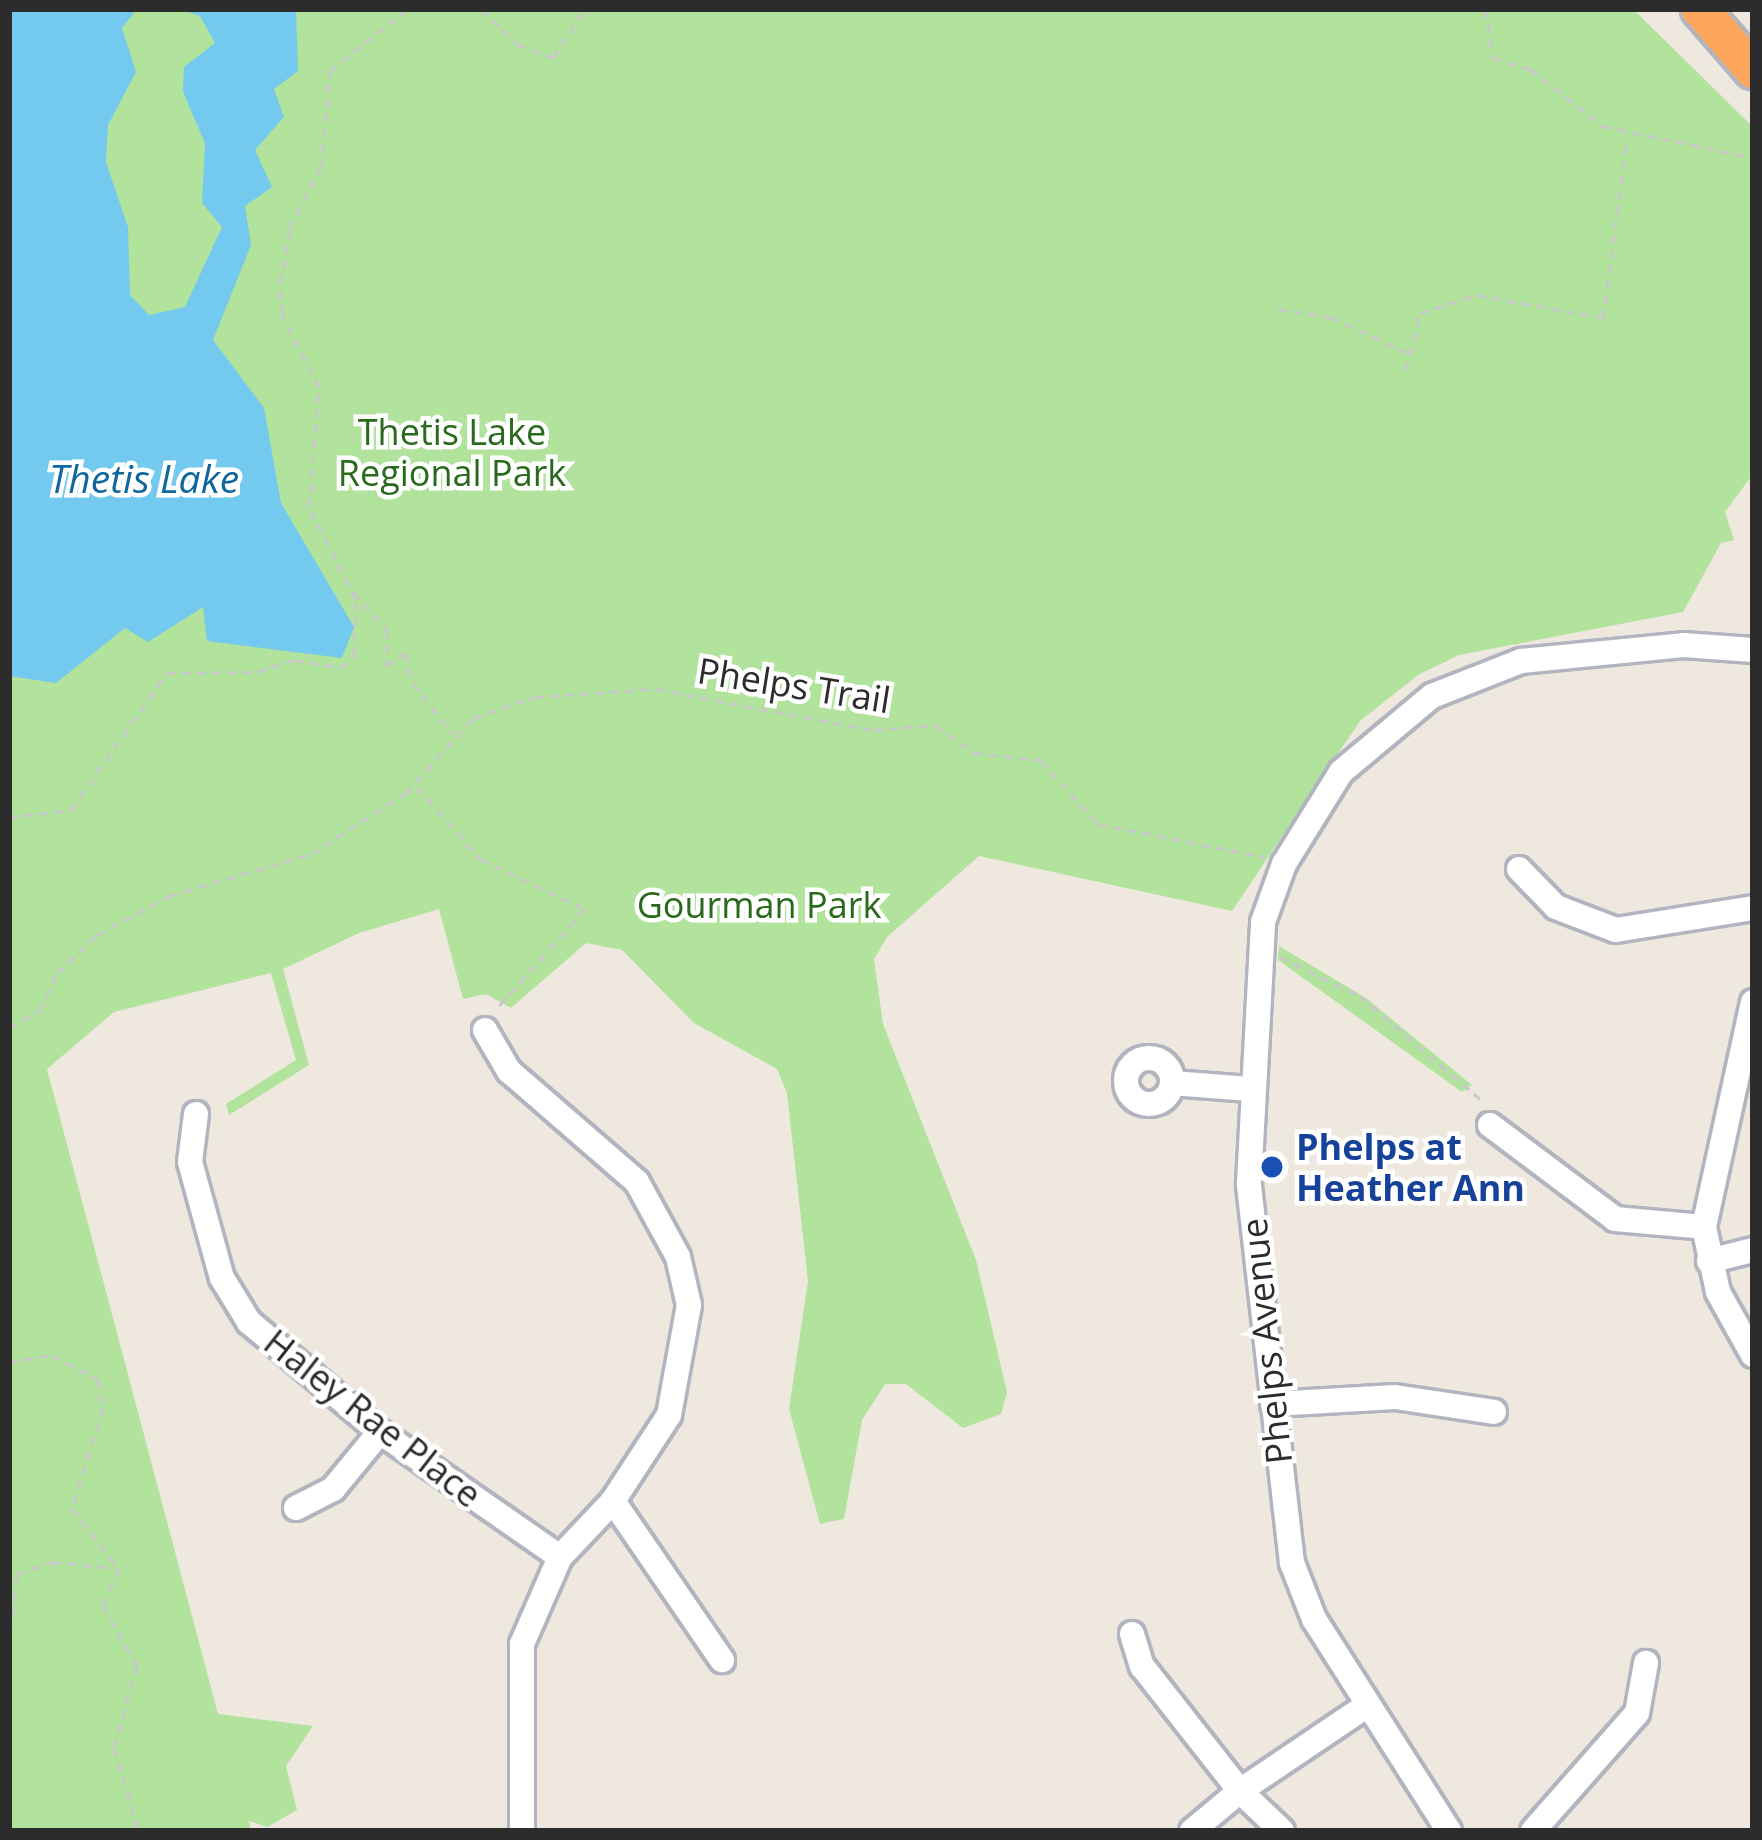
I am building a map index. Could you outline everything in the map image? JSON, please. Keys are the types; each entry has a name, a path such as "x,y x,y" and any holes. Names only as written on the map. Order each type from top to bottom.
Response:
{"highway":[{"path":"1700,9 1753,70"}],"street":[{"name":"Phelps Avenue","path":"1449,1831 1366,1706 1292,1563 1273,1404 1250,1089 1260,954 1284,864 1366,743 1464,679 1521,661 1683,645 1753,650"},
{"path":"1519,868 1556,907 1616,930 1753,908"},
{"path":"1753,1002 1705,1227 1709,1261 1753,1354"},
{"path":"485,1030 509,1071 637,1182 678,1257 689,1304 681,1383 614,1502 560,1557 522,1644 521,1831"},
{"path":"1172,1083 1250,1089"},
{"name":"Haley Rae Place","path":"196,1114 190,1162 222,1278 249,1322 380,1432 560,1557"},
{"path":"1490,1125 1615,1219 1705,1227"},
{"path":"1709,1261 1753,1250"},
{"path":"1273,1404 1395,1397 1494,1412"},
{"path":"296,1508 333,1489 380,1432"},
{"path":"614,1502 722,1660"},
{"path":"1132,1634 1142,1666 1240,1791 1282,1831"},
{"path":"1533,1831 1637,1713 1646,1663"},
{"path":"1192,1831 1240,1791 1366,1706"}],"path":[{"path":"9,817 71,809 167,673 257,673 295,660 341,668 361,627 352,591 309,507 319,387 282,314 281,284 290,228 321,167 330,71 407,9"},
{"path":"481,9 517,44 553,58 585,9"},
{"path":"1486,9 1493,58 1530,69 1627,136 1667,134 1753,158"},
{"path":"1406,370 1420,313 1477,295 1603,318 1627,136"},
{"path":"1278,309 1331,317 1410,354"},
{"path":"352,591 387,630 387,666 405,653 413,683 453,735"},
{"name":"Phelps Trail","path":"9,1028 40,1011 66,962 134,911 289,865 416,785 453,735 536,697 656,689 874,730 931,724 974,753 1040,760 1098,824 1218,841 1284,864"},
{"path":"416,785 480,859 585,909 498,1007"},
{"path":"1260,954 1295,959 1360,996 1480,1099"},
{"path":"9,1362 52,1355 98,1380 103,1408 72,1509 118,1569"},
{"path":"9,1645 17,1574 52,1562 118,1569"},
{"path":"118,1569 104,1606 137,1666 114,1748 139,1831"}],"green space":[{"name":"Thetis Lake Regional Park","path":"9,9 1633,9 1753,127 1753,474 1725,512 1734,540 1721,543 1683,612 1459,655 1418,675 1360,721 1232,911 979,856 887,937 874,959 883,1024 976,1260 1007,1392 1001,1414 963,1428 906,1384 885,1384 862,1420 844,1519 820,1524 789,1409 808,1281 787,1093 777,1069 694,1023 622,950 586,943 511,1008 486,994 463,999 439,909 359,933 283,969 309,1065 229,1115 226,1104 296,1060 271,973 114,1012 47,1069 218,1714 313,1726 286,1766 297,1810 267,1827 249,1821 251,1831 9,1831"},
{"path":"1279,946 1366,998 1472,1085 1462,1092 1278,960"}],"water":[{"name":"Thetis Lake","path":"9,9 137,9 122,28 136,72 108,125 106,162 128,227 130,295 149,315 185,307 222,227 202,203 205,143 183,92 184,67 215,43 200,16 179,9 296,9 298,71 274,89 284,117 255,150 272,187 245,206 251,245 213,340 264,408 281,503 354,627 342,658 207,641 203,607 148,642 125,628 56,683 9,676"}],"place":[{"name":"Phelps at Heather Ann","path":"1272,1167"}],"park label":[{"name":"Gourman Park","path":"759,905"}]}
